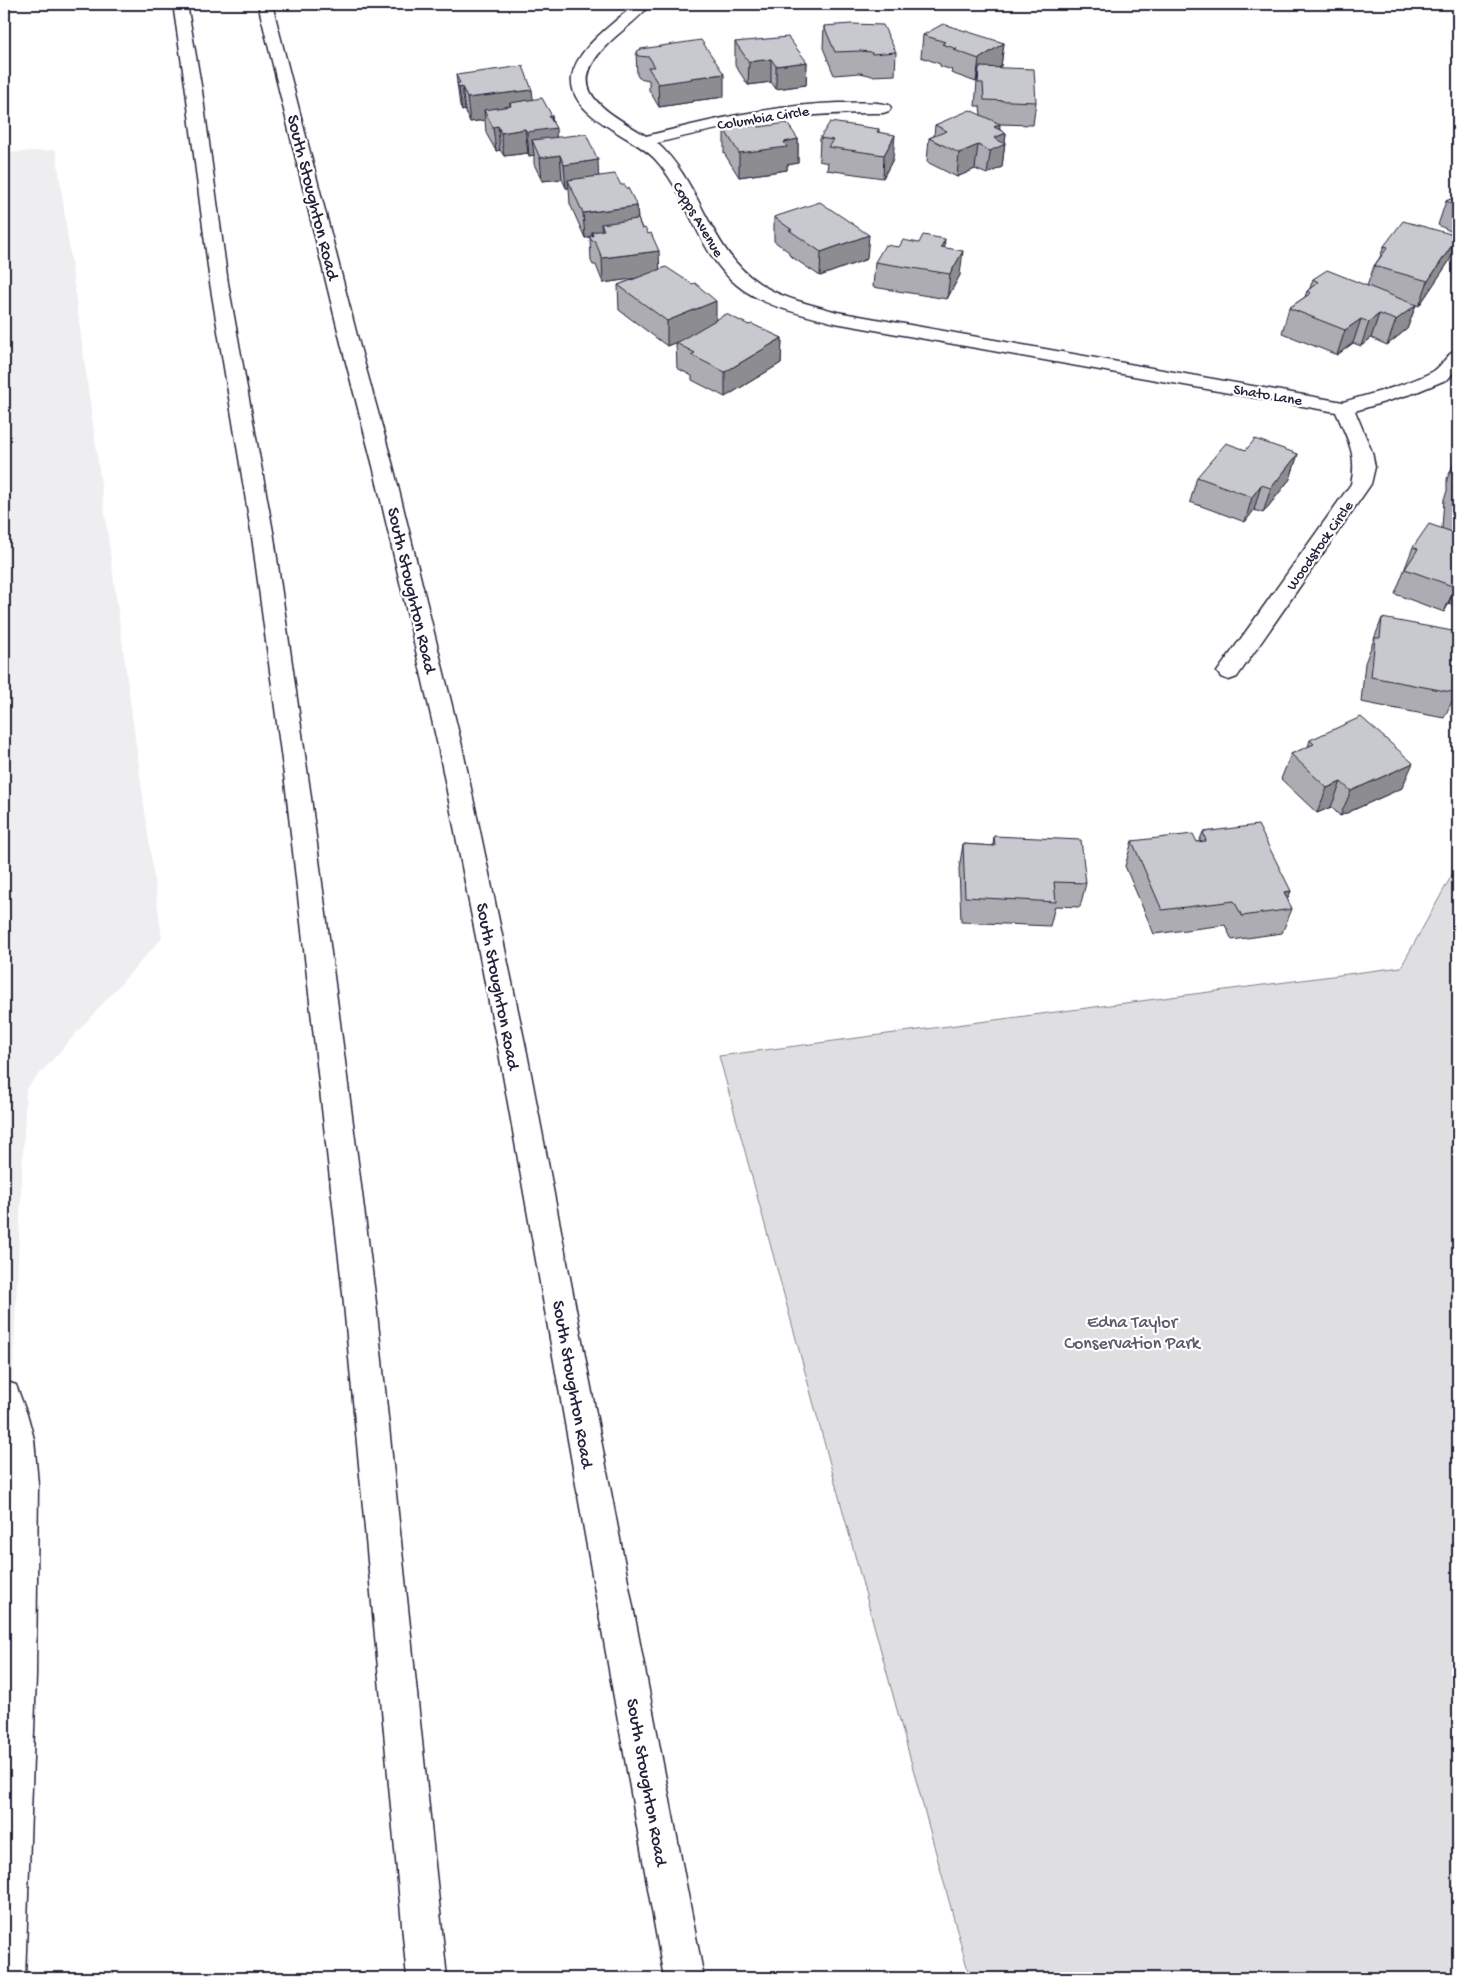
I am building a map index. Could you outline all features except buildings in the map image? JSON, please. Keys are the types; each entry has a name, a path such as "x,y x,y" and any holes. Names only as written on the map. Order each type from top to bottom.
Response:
{"main road":[{"path":"180,4 194,90 219,283 263,537 300,800 359,1294 427,1978"},
{"name":"South Stoughton Road","path":"265,4 351,348 383,466 450,746 514,1063 684,1978"},
{"name":"Copps Avenue","path":"643,4 605,38 584,65 580,77 580,91 588,103 612,122 645,141 660,155 700,218 712,245 730,268 753,288 771,298 835,317 1065,358"},
{"name":"Columbia Circle","path":"645,141 742,118 773,113 828,108 883,108"},
{"name":"Shato Lane","path":"1065,358 1344,408 1407,389 1441,375 1458,356"},
{"name":"Woodstock Circle","path":"1230,672 1361,484 1365,467 1362,452 1344,408"},
{"path":"4,1396 11,1411 20,1454 19,1667 5,1978"}],"shaded area":[{"path":"56,150 162,938 26,1089 11,1411 19,1667 4,1978 4,153"}],"green space":[{"name":"Edna Taylor Conservation Park","path":"1458,864 1458,1978 970,1978 719,1056 1401,967"}]}
